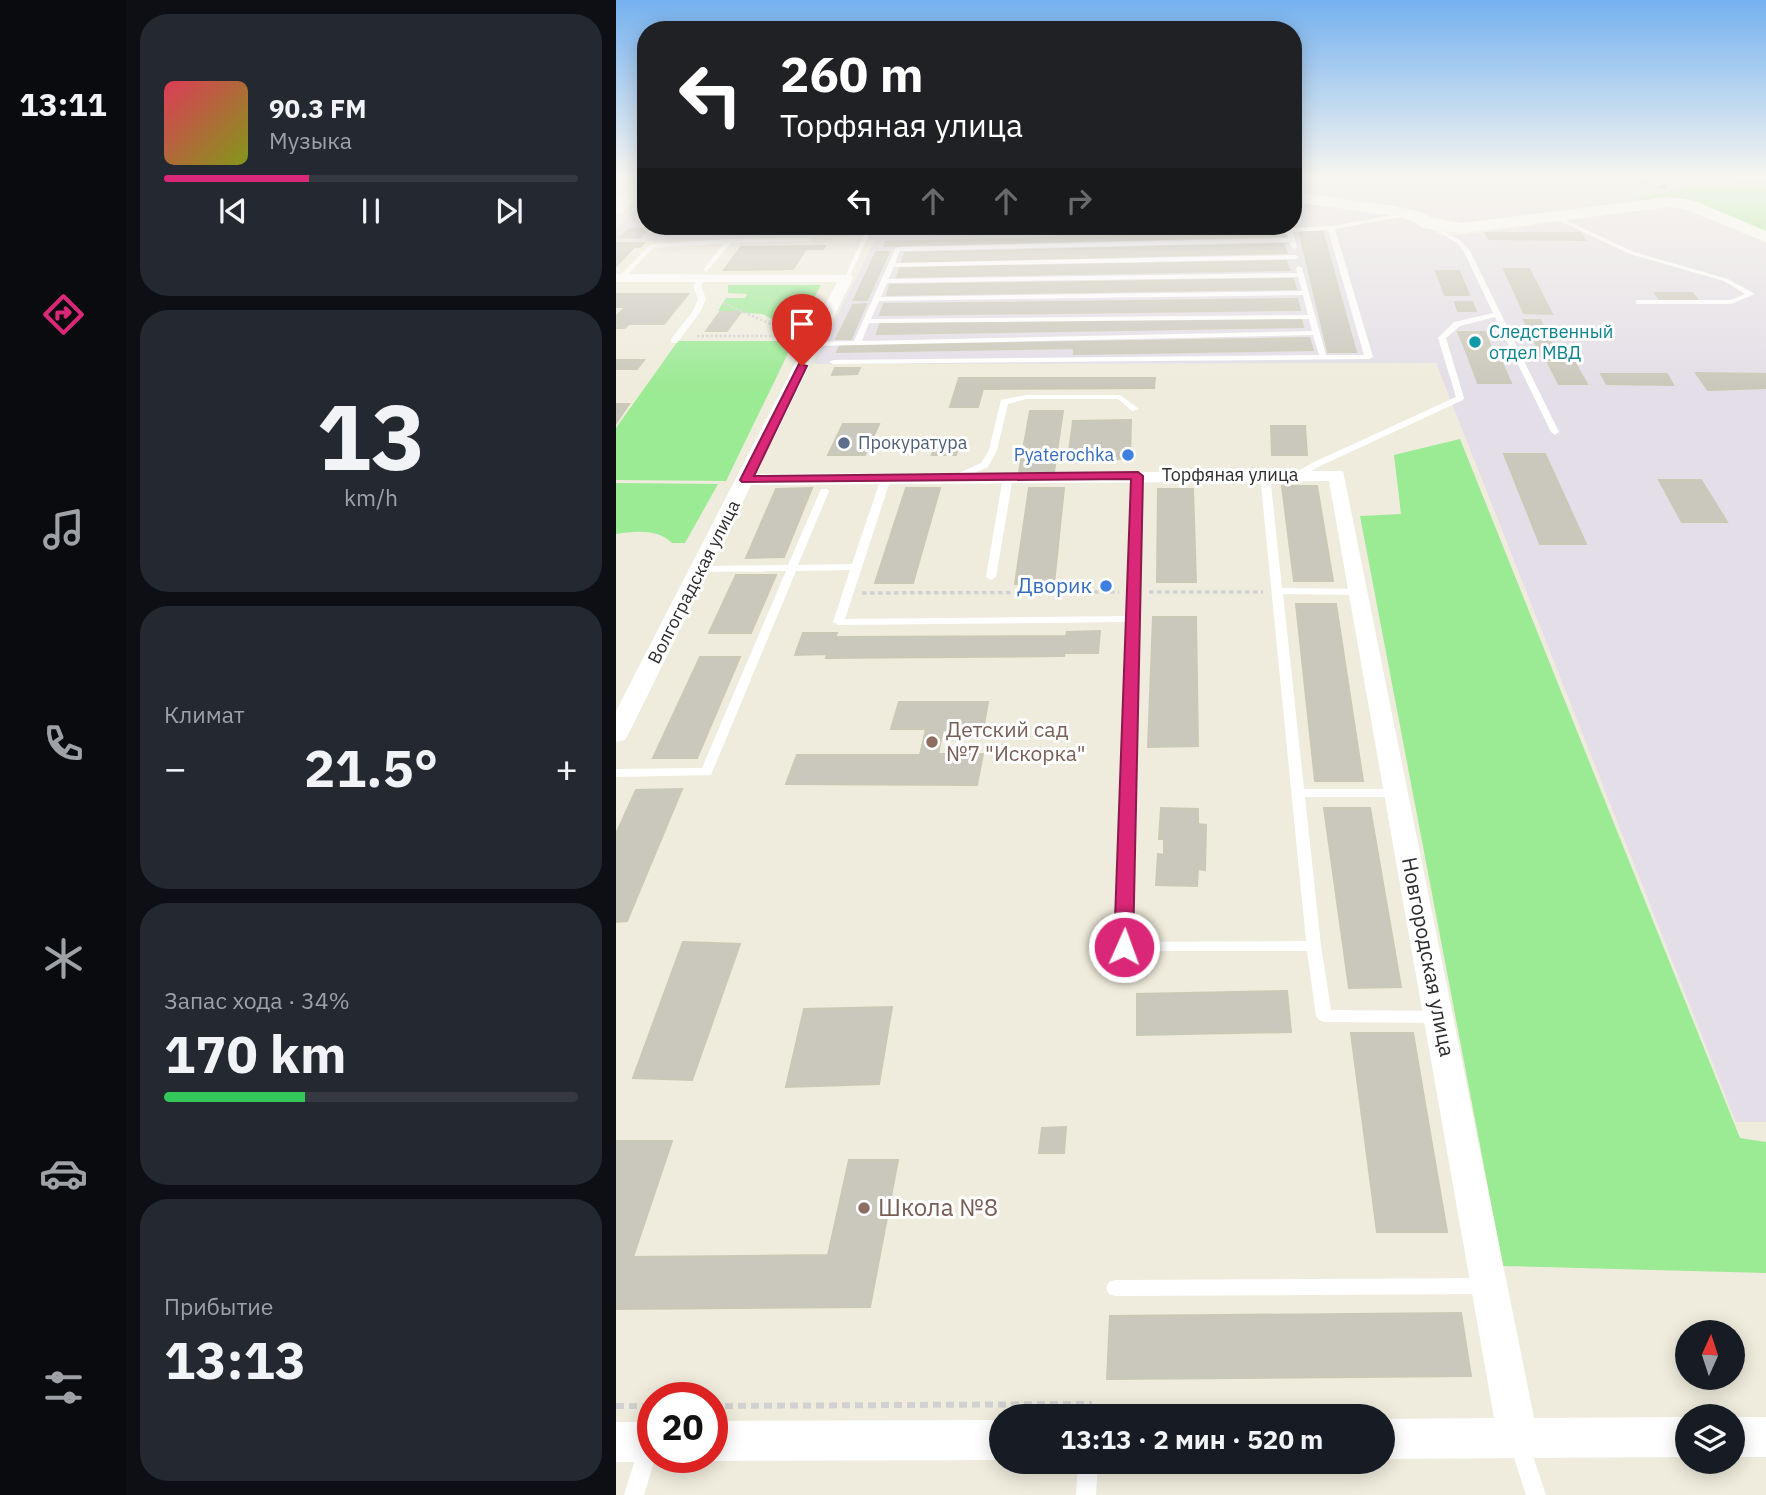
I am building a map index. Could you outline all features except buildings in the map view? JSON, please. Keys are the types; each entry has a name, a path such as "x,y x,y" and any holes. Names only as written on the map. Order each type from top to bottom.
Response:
{"street":[{"path":"618,278 704,273 846,278"},
{"name":"Волгоградская улица","path":"616,735 625,701 700,569 746,480 804,340 846,278"},
{"name":"Торфяная улица","path":"746,480 1337,475"},
{"name":"Новгородская улица","path":"1337,475 1518,1439"},
{"path":"1395,1439 1675,1437"},
{"path":"1745,1437 1766,1437"},
{"path":"728,1441 989,1440"}],"lane":[{"path":"618,278 649,248"},
{"path":"674,341 702,299 697,286 704,273 724,248"},
{"path":"846,278 860,248"},
{"path":"858,341 898,249 952,248"},
{"path":"1294,248 1322,358"},
{"path":"833,362 1369,357 1337,248"},
{"path":"1464,248 1555,432"},
{"path":"1621,248 1726,281 1751,294 1731,302 1639,303"},
{"path":"891,265 1296,257"},
{"path":"884,281 1301,275"},
{"path":"876,299 1306,293"},
{"path":"1298,475 1460,398 1442,338 1457,324 1498,314"},
{"path":"867,321 1312,317"},
{"path":"804,340 1316,333"},
{"path":"955,478 985,465 993,450 1004,402 1026,397 1120,397 1135,409"},
{"path":"1265,475 1314,946 1324,1016 1439,1017"},
{"path":"1138,476 1124,947 1314,946"},
{"path":"991,577 1008,477"},
{"path":"886,478 838,622 1134,619"},
{"path":"616,773 707,772 824,491"},
{"path":"700,569 856,567"},
{"path":"1277,592 1359,592"},
{"path":"1299,793 1397,793"},
{"path":"1115,1287 1490,1286"},
{"path":"1518,1439 1536,1495"},
{"path":"634,1495 637,1473"},
{"path":"1086,1495 1087,1474"}],"path":[{"path":"723,303 804,340"},
{"path":"802,326 804,340"},
{"path":"697,336 804,340"},
{"path":"847,593 1277,592"},
{"path":"728,1406 989,1405"},
{"path":"616,1406 637,1427"}],"shaded area":[{"path":"871,248 1766,248 1766,1122 1736,1122 1436,363 813,364"}],"green space":[{"path":"728,285 821,285 795,333 763,314 718,311 726,298 745,298 747,294 728,293"},
{"path":"678,341 794,341 726,481 616,480 616,428"},
{"path":"1460,439 1740,1138 1766,1142 1766,1273 1503,1266 1360,516 1401,514 1394,455"},
{"path":"616,483 718,484 685,543 672,543 653,533 616,534"}],"place":[{"name":"Следственный отдел МВД","path":"1475,342"},
{"name":"Прокуратура","path":"844,443"},
{"name":"Pyaterochka","path":"1128,455"},
{"name":"Дворик","path":"1106,586"},
{"name":"Детский cад №7 \"Искорка\"","path":"932,742"},
{"name":"Школа №8","path":"864,1208"}],"route":[{"path":"802,366 746,480 1138,476 1124,947"}]}
